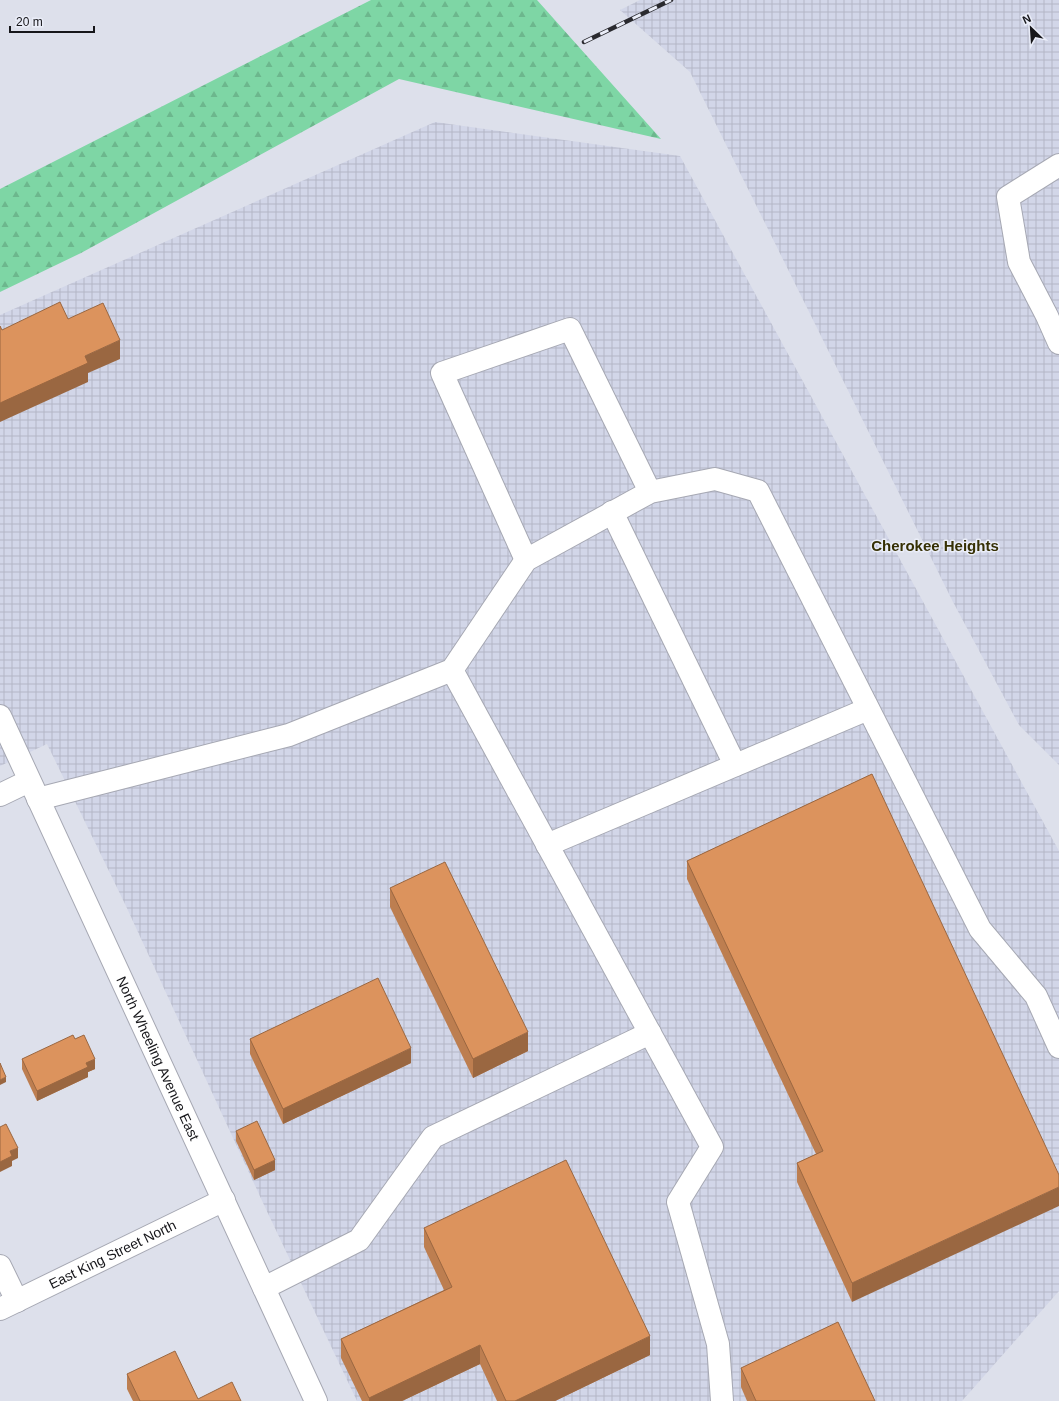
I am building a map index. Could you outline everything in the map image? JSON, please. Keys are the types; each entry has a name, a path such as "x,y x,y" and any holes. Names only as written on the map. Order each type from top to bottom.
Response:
{"street":[{"path":"1059,165 1008,197 1019,262 1059,343"},
{"path":"526,560 442,373 570,329 650,492"},
{"path":"0,795 34,790 289,735 452,670 526,560 650,492 714,479 758,491 980,929 1036,996 1059,1047"},
{"path":"612,512 736,765"},
{"path":"452,670 712,1147 678,1202 718,1344 722,1401"},
{"path":"548,845 868,709"},
{"name":"North Wheeling Avenue East","path":"0,716 316,1401"},
{"path":"264,1288 359,1240 433,1137 650,1033"},
{"name":"East King Street North","path":"8,1305 224,1200"},
{"path":"0,1266 8,1305"}],"shaded area":[{"path":"640,0 1059,0 1059,765 1019,725 953,602 690,72 620,10"},
{"path":"435,122 680,156 1059,851 1059,1291 962,1401 357,1401 264,1205 125,904 47,744 0,766 0,315"}],"green space":[{"path":"371,0 537,0 661,139 399,79 81,253 0,292 0,189"}],"building":[{"path":"60,302 68,319 103,303 120,340 85,356 88,363 0,403 0,326 2,330"},
{"path":"872,774 1059,1175 1059,1187 852,1283 797,1163 823,1151 687,861"},
{"path":"445,862 528,1032 473,1059 390,888"},
{"path":"378,978 411,1048 283,1109 250,1039"},
{"path":"73,1035 75,1039 84,1035 95,1059 86,1063 88,1067 37,1091 22,1059"},
{"path":"0,1063 6,1077 0,1080"},
{"path":"257,1121 275,1160 254,1170 236,1131"},
{"path":"6,1124 18,1148 10,1151 12,1156 0,1162 0,1127"},
{"path":"566,1160 650,1336 515,1401 506,1401 480,1345 369,1398 341,1339 452,1287 424,1228"},
{"path":"838,1322 875,1401 756,1401 741,1368"},
{"path":"175,1351 198,1399 232,1382 241,1401 140,1401 127,1374"}],"railway":[{"path":"584,42 671,0"}],"district":[{"name":"Cherokee Heights","path":"935,545"}]}
